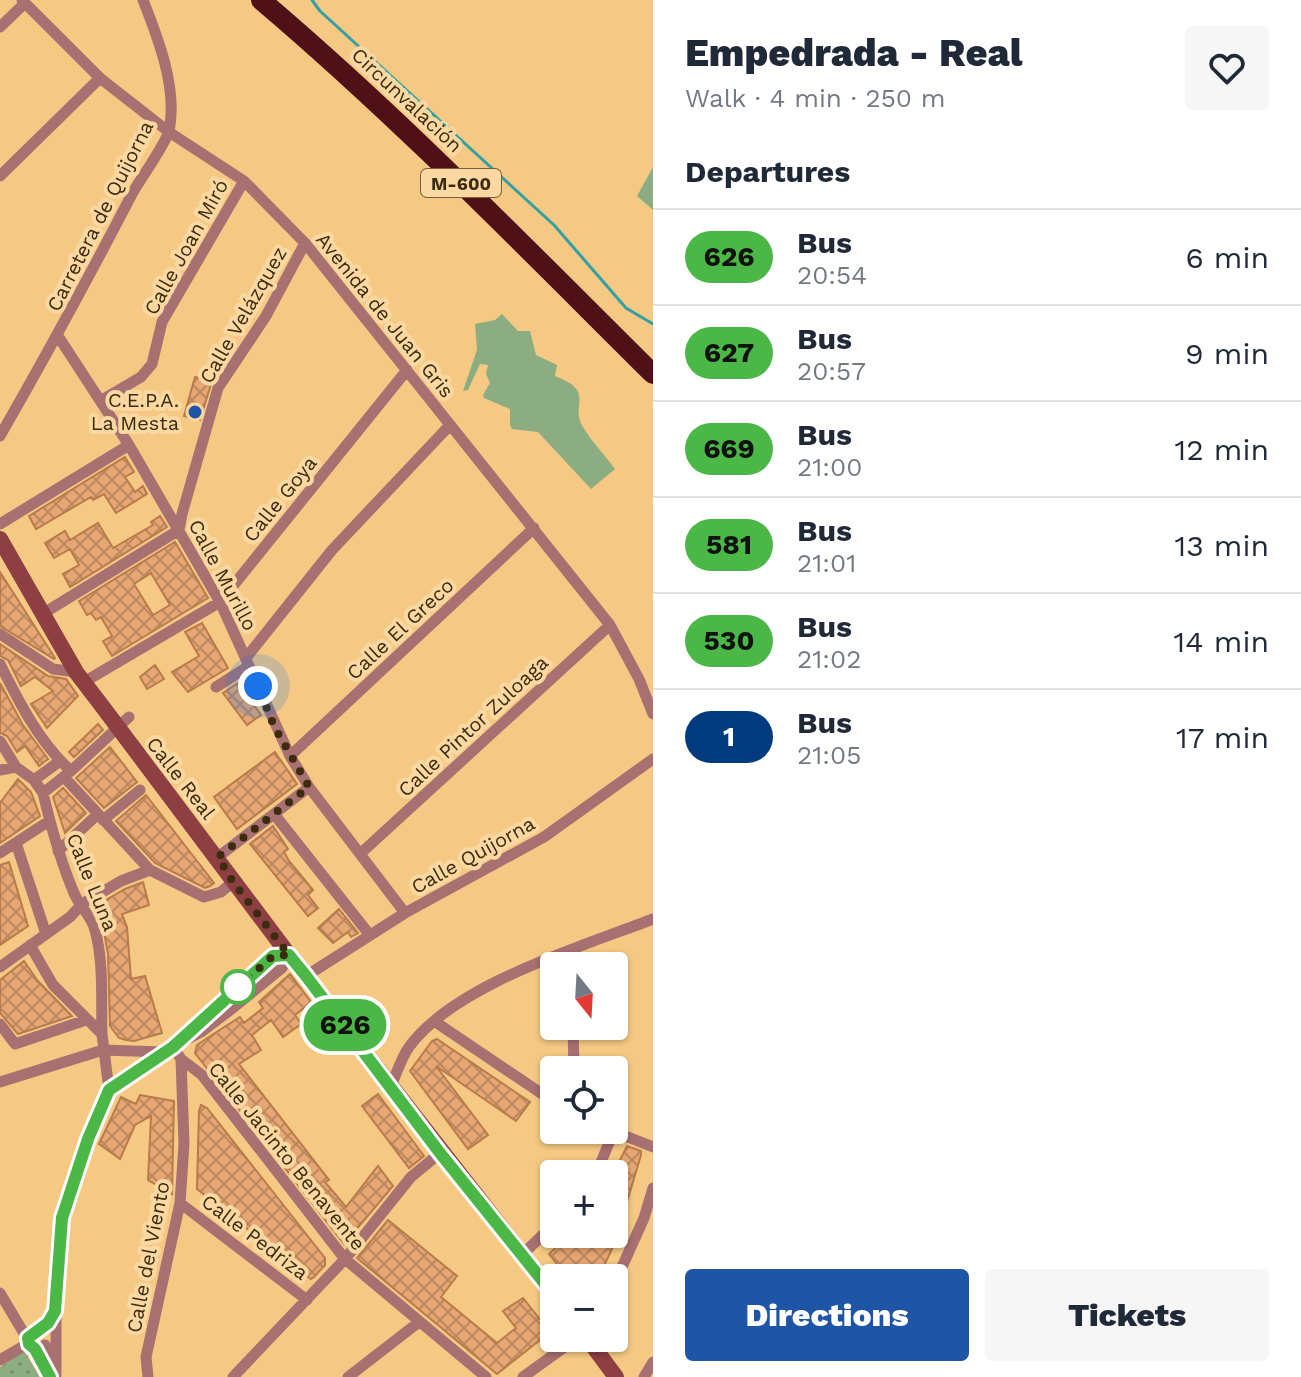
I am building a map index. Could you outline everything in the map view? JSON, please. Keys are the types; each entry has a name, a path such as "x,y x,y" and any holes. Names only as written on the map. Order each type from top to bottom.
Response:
{"highway":[{"name":"Circunvalación","path":"261,0 422,145 653,374"}],"street":[{"name":"Carretera de Quijorna","path":"0,436 169,132 170,103 162,50 143,0"},
{"name":"Avenida de Juan Gris","path":"24,2 100,78 169,132 244,181 305,243 610,625 639,679 653,714"},
{"path":"0,27 24,2"},
{"path":"0,176 100,78"},
{"name":"Calle Joan Miró","path":"102,400 141,377 152,364 162,322 244,181"},
{"name":"Calle Velázquez","path":"179,530 218,388 266,316 305,243"},
{"name":"Calle Murillo","path":"58,336 102,400 220,602 290,756 309,787 405,913"},
{"name":"Calle Goya","path":"80,677 220,602 407,370"},
{"path":"216,687 248,662 332,550 450,425"},
{"path":"0,524 129,445"},
{"name":"Calle El Greco","path":"290,756 534,528"},
{"path":"44,613 179,530"},
{"name":"Calle Real","path":"0,539 80,677 124,723 233,882 440,1153 540,1276"},
{"name":"Calle Pintor Zuloaga","path":"360,854 610,625"},
{"path":"0,634 53,669 80,677"},
{"path":"0,664 20,705 68,774 100,817 150,870 204,897 221,892 233,882"},
{"path":"0,741 16,767 34,780 43,793 124,723"},
{"path":"263,737 274,726"},
{"name":"Calle Quijorna","path":"306,976 369,934 544,837 653,759"},
{"path":"34,780 60,761"},
{"path":"0,770 16,767"},
{"path":"218,857 309,787"},
{"path":"58,851 140,790"},
{"name":"Calle Luna","path":"43,793 58,851 76,898 91,918 99,949 103,1050 109,1090"},
{"path":"274,814 369,934"},
{"path":"0,853 49,821"},
{"path":"16,843 46,934"},
{"path":"0,967 70,917 82,904 121,881 150,870"},
{"path":"391,1086 409,1047 434,1021 490,983 653,919"},
{"path":"30,945 53,985 102,1034"},
{"path":"54,1376 55,1306 62,1218 88,1139 109,1090 229,1011 282,968 289,955"},
{"path":"0,1024 15,1044 86,1020"},
{"path":"434,1021 540,1093"},
{"path":"0,1082 103,1050 168,1049"},
{"name":"Calle Jacinto Benavente","path":"168,1049 202,1075 345,1259 486,1377"},
{"name":"Calle del Viento","path":"148,1377 146,1357 180,1203 184,1096 181,1059"},
{"path":"184,1096 202,1075"},
{"path":"628,1137 653,1147"},
{"path":"239,1375 345,1259 411,1177 440,1153"},
{"path":"623,1264 644,1218 653,1188"},
{"name":"Calle Pedriza","path":"180,1203 307,1300"},
{"path":"644,1218 653,1227"},
{"path":"523,1254 540,1238"},
{"path":"0,1293 16,1319 36,1341 54,1376"},
{"path":"36,1341 51,1320 55,1306"},
{"path":"348,1377 419,1322"},
{"path":"0,1360 57,1326"},
{"path":"523,1377 558,1352"},
{"path":"597,1352 616,1377"},
{"path":"644,1377 653,1362"}],"green space":[{"path":"653,167 653,210 637,196"},
{"path":"502,314 518,331 530,331 536,355 557,365 555,376 568,382 579,393 583,427 615,469 591,489 538,432 512,429 510,409 484,398 490,383 486,374 488,365 480,364 468,390 463,391 477,350 475,324 495,320"},
{"path":"24,1351 40,1377 0,1377 0,1367"}],"building":[{"path":"195,377 212,381 200,420 184,416"},
{"path":"125,457 134,472 125,477 135,492 143,486 147,494 116,513 104,494 93,500 91,497 36,529 29,516"},
{"path":"160,516 167,527 70,587 63,574 79,565 70,549 54,558 45,543 65,531 70,540 98,523 113,548 153,525 151,522"},
{"path":"175,542 208,598 112,656 103,641 112,636 101,617 96,620 91,613 87,615 79,601","holes":["151,573 170,605 153,615 134,584"]},
{"path":"0,572 55,658 54,659 0,626"},
{"path":"202,623 228,668 188,692 172,672 199,656 185,632"},
{"path":"0,644 48,676 66,679 78,696 47,728 31,704 53,691 35,677 21,686 8,660 0,656"},
{"path":"155,665 164,679 147,689 140,677"},
{"path":"0,683 23,725 48,759 39,766 25,746 17,752 7,736 0,733"},
{"path":"238,683 261,715 247,725 223,693"},
{"path":"98,724 103,730 74,757 69,752"},
{"path":"110,747 137,782 104,808 76,778"},
{"path":"275,752 297,784 237,829 214,797"},
{"path":"18,779 31,792 40,816 0,843 0,803"},
{"path":"63,788 86,813 65,833 53,797"},
{"path":"146,795 214,883 210,886 205,888 155,863 116,821"},
{"path":"273,826 288,849 284,852 289,861 313,890 308,895 318,908 308,916 250,844"},
{"path":"9,862 28,926 0,945 0,865"},
{"path":"143,882 149,905 122,914 127,927 131,979 145,976 162,1033 134,1041 119,1038 110,1026 108,954 102,921 94,907"},
{"path":"339,909 358,933 351,937 348,932 333,943 318,928"},
{"path":"24,961 37,980 72,1016 18,1034 0,1013 0,980"},
{"path":"290,974 311,1002 295,1015 301,1024 283,1037 271,1020 252,1035 261,1050 239,1064 329,1180 325,1182 346,1207 378,1166 393,1186 344,1244 195,1053 197,1045 215,1033 240,1017 244,1023 263,1008 259,1002"},
{"path":"437,1039 530,1102 516,1121 436,1066 488,1135 468,1149 410,1071 432,1041"},
{"path":"378,1094 424,1156 409,1168 362,1106"},
{"path":"140,1095 174,1101 172,1194 148,1180 151,1116 135,1125 120,1159 99,1144 121,1097 136,1104"},
{"path":"201,1105 207,1108 325,1258 325,1265 311,1279 197,1189"},
{"path":"627,1146 641,1151 628,1198 628,1160 620,1160"},
{"path":"388,1220 457,1276 441,1297 497,1343 516,1328 503,1311 523,1298 540,1319 540,1340 497,1374 357,1258"},
{"path":"555,1248 613,1248 605,1264 557,1264 549,1254"}],"waterway":[{"path":"312,0 320,11 554,225 626,308 653,324"}],"bus line":[{"name":"626","path":"50,1377 35,1349 30,1347 28,1338 48,1323 55,1311 62,1218 88,1139 109,1090 173,1047 273,956 289,955 440,1153 540,1277"}],"place":[{"name":"C.E.P.A. La Mesta","path":"195,412"}],"route":[{"path":"238,987 273,956 289,955 233,882 218,857 309,787 274,726 258,686"}]}
